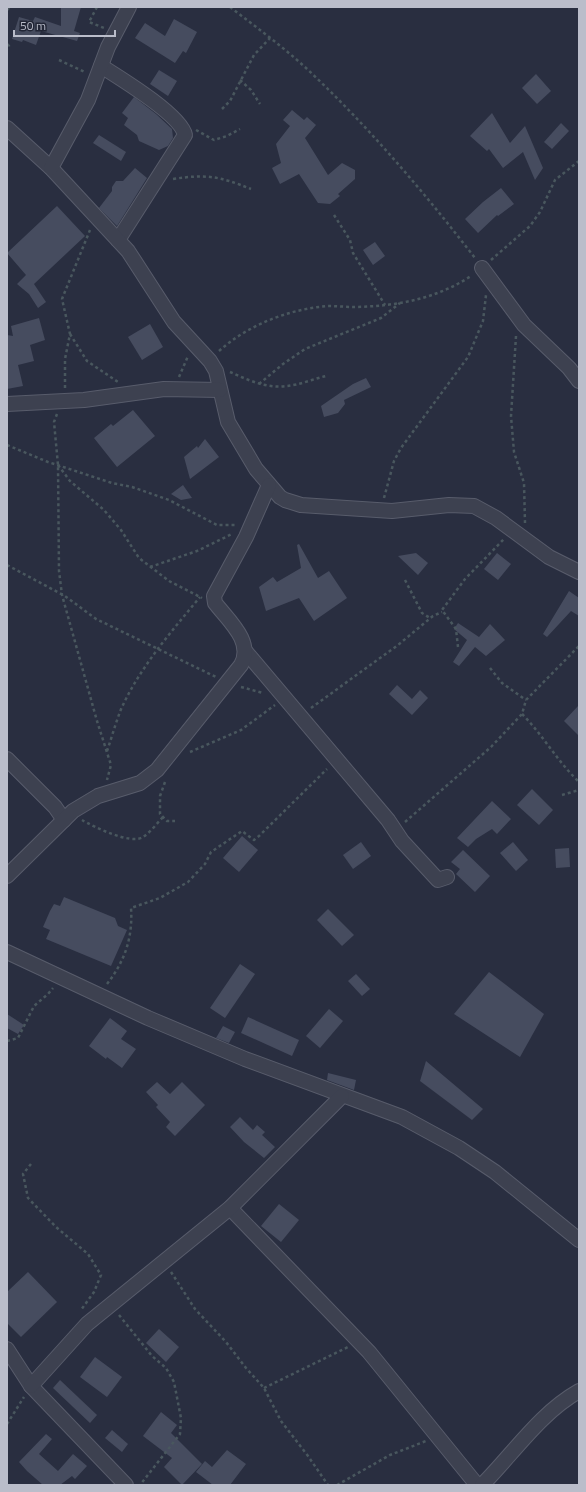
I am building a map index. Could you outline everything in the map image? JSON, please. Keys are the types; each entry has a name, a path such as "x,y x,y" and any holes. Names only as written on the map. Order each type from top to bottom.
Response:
{"street":[{"path":"51,168 88,100 108,47 129,7"},
{"path":"99,71 147,97 176,120 184,128 185,135 118,240"},
{"path":"7,128 51,168 118,240 136,262 174,322 211,362 216,371 228,422 256,469 269,486 285,500 302,505 383,510 468,505 479,508 496,518 549,558 579,571"},
{"path":"482,268 524,325 569,368 579,381"},
{"path":"7,404 20,402 63,401 177,389 220,390"},
{"path":"269,486 216,590 214,596 215,603 242,638 246,652 335,760 388,820 402,841 438,880 447,877"},
{"path":"7,876 73,811 103,794 140,784 157,770 242,665 246,652"},
{"path":"7,759 66,818"},
{"path":"7,952 98,995 238,1056 342,1096 402,1117 459,1148 495,1172 579,1240"},
{"path":"31,1386 87,1324 230,1208 342,1096"},
{"path":"230,1208 359,1342 476,1485"},
{"path":"7,1349 31,1386 126,1485"},
{"path":"482,1485 545,1417 560,1403 579,1390"}],"path":[{"path":"7,10 10,7"},
{"path":"89,22 97,7"},
{"path":"230,7 305,67 338,99 412,178 482,268"},
{"path":"222,110 230,101 254,54 270,38"},
{"path":"7,44 9,46 7,49"},
{"path":"59,60 99,71"},
{"path":"240,80 251,90 260,104"},
{"path":"184,128 198,130 214,140 227,136 240,129"},
{"path":"326,376 288,386 278,387 260,384 211,362 233,340 275,317 327,306 355,307 385,305 418,300 434,295 461,283 482,268 530,226 540,212 555,180 579,161"},
{"path":"156,182 210,176 231,181 251,189"},
{"path":"92,212 92,225 86,242 72,271 62,299 70,334 87,361 114,380 137,393"},
{"path":"334,215 350,240 353,253 385,305"},
{"path":"383,510 384,492 394,461 468,357 483,321 485,298 491,280"},
{"path":"260,384 283,364 305,349 381,318 400,303"},
{"path":"70,334 65,359 63,401 54,422 58,465 59,571 62,595 111,765 103,794"},
{"path":"299,716 398,645 430,618 442,612 444,606 465,580 496,546 518,535 526,518 524,483 514,452 511,416 516,335"},
{"path":"177,389 180,372 195,345"},
{"path":"7,445 58,465 112,483 132,487 169,500 218,525 242,525 252,522"},
{"path":"58,465 70,481 104,510 121,530 139,558 169,582 215,603"},
{"path":"150,567 197,551 252,522"},
{"path":"7,565 62,595 96,619 157,650 227,683 285,699"},
{"path":"405,580 422,613 430,618"},
{"path":"107,752 122,708 140,674 157,650 200,597"},
{"path":"442,612 456,629 458,647"},
{"path":"395,832 491,747 522,714 526,700 579,646"},
{"path":"490,668 502,683 526,700"},
{"path":"184,754 240,730 263,712 285,699"},
{"path":"522,714 565,768 579,782"},
{"path":"98,995 113,976 126,952 131,936 132,908 160,898 188,882 204,864 211,852 228,839 242,831 254,840 260,836 335,760"},
{"path":"166,778 160,796 160,814 167,821 175,820"},
{"path":"562,795 579,790"},
{"path":"66,818 79,819 96,828 132,839 142,838 163,817"},
{"path":"7,1041 18,1038 34,1006 48,994 60,977"},
{"path":"31,1164 23,1174 28,1198 56,1227 88,1254 101,1274 94,1292 80,1313 87,1324"},
{"path":"164,1262 194,1309 226,1342 264,1388 281,1421 328,1485"},
{"path":"111,1305 152,1356 166,1368 174,1382 179,1411 180,1434 140,1485"},
{"path":"264,1388 359,1342"},
{"path":"7,1424 31,1386"},
{"path":"337,1485 352,1478 390,1455 437,1436"}],"building":[{"path":"61,7 81,7 74,31 80,33 77,41 41,31 36,45 23,40 22,42 12,39 19,17 33,21 35,17 61,26"},
{"path":"174,19 197,32 186,53 183,51 175,63 135,38 145,23 165,36"},
{"path":"159,70 177,81 168,96 150,84"},
{"path":"536,74 551,91 537,104 522,88"},
{"path":"134,97 172,129 173,138 168,146 159,150 139,141 137,135 124,125 128,118 122,113"},
{"path":"292,110 304,120 307,117 316,125 305,138 328,175 342,163 355,170 355,179 338,194 340,196 330,204 318,203 299,174 280,184 272,168 281,163 276,144 290,126 283,120"},
{"path":"492,113 510,143 525,126 543,168 535,180 523,152 503,168 489,149 487,151 470,136"},
{"path":"561,123 569,131 552,149 544,142"},
{"path":"99,135 126,152 121,161 93,143"},
{"path":"135,168 147,178 117,226 99,208 112,191 112,187 116,181 123,181"},
{"path":"501,188 514,204 498,216 497,215 478,233 465,219"},
{"path":"57,206 85,236 34,284 46,302 38,308 29,294 17,284 26,275 7,253"},
{"path":"375,242 385,256 373,265 363,250"},
{"path":"39,318 45,340 30,345 34,361 18,365 23,386 7,389 7,335 13,336 11,326"},
{"path":"150,324 163,347 142,360 128,337"},
{"path":"366,378 371,387 344,400 345,404 338,413 324,417 321,406 353,384"},
{"path":"133,410 155,436 117,467 94,438 111,424 113,426"},
{"path":"205,439 219,457 190,479 184,457 197,446 198,448"},
{"path":"183,485 192,498 181,500 171,494"},
{"path":"299,544 318,578 329,571 347,598 314,621 299,598 266,611 259,587 273,577 277,582 301,568 297,545"},
{"path":"416,553 428,563 418,575 398,556"},
{"path":"497,553 511,564 498,580 484,569"},
{"path":"569,591 579,598 579,616 571,611 547,637 543,634"},
{"path":"458,623 479,637 490,624 505,640 486,656 475,647 459,666 453,662 467,640 454,629"},
{"path":"397,685 412,699 420,690 428,698 412,715 389,694"},
{"path":"579,705 579,736 564,721"},
{"path":"532,789 553,810 539,825 517,805"},
{"path":"492,801 511,819 497,834 492,829 476,839 468,847 457,838"},
{"path":"242,836 258,850 239,872 223,858"},
{"path":"361,842 371,856 353,869 343,855"},
{"path":"513,842 528,860 516,871 500,853"},
{"path":"569,848 570,867 556,868 555,849"},
{"path":"463,850 490,876 475,892 456,874 460,869 451,862"},
{"path":"64,897 115,918 118,926 127,930 111,966 46,939 50,930 43,927 54,904 60,906"},
{"path":"328,909 354,935 342,946 317,920"},
{"path":"240,964 255,974 225,1018 210,1008"},
{"path":"489,972 544,1014 520,1057 454,1014"},
{"path":"356,974 370,989 362,996 348,981"},
{"path":"329,1009 343,1021 320,1048 306,1036"},
{"path":"7,1014 24,1025 18,1034 7,1028"},
{"path":"248,1017 299,1040 292,1056 241,1033"},
{"path":"110,1018 127,1031 121,1039 136,1049 122,1068 107,1057 106,1059 89,1046"},
{"path":"223,1026 235,1032 229,1043 216,1038"},
{"path":"426,1061 483,1109 472,1120 420,1081"},
{"path":"328,1073 356,1080 354,1090 327,1080"},
{"path":"157,1082 170,1094 182,1082 205,1105 175,1136 166,1127 170,1122 156,1107 158,1105 146,1092"},
{"path":"240,1117 253,1130 257,1125 265,1132 262,1135 275,1147 264,1158 244,1142 230,1127"},
{"path":"279,1204 299,1220 281,1242 261,1226"},
{"path":"28,1272 57,1302 21,1337 7,1323 7,1292"},
{"path":"159,1329 179,1347 166,1362 146,1343"},
{"path":"95,1357 122,1377 107,1397 80,1377"},
{"path":"60,1380 97,1415 90,1423 53,1388"},
{"path":"161,1412 177,1425 171,1433 202,1464 182,1485 164,1467 172,1458 143,1436"},
{"path":"112,1430 128,1444 122,1452 105,1438"},
{"path":"46,1434 52,1439 39,1454 58,1471 73,1454 87,1466 75,1479 72,1476 60,1485 43,1485 19,1462"},
{"path":"227,1450 246,1464 230,1485 213,1485 196,1472 205,1461 212,1467"}]}
